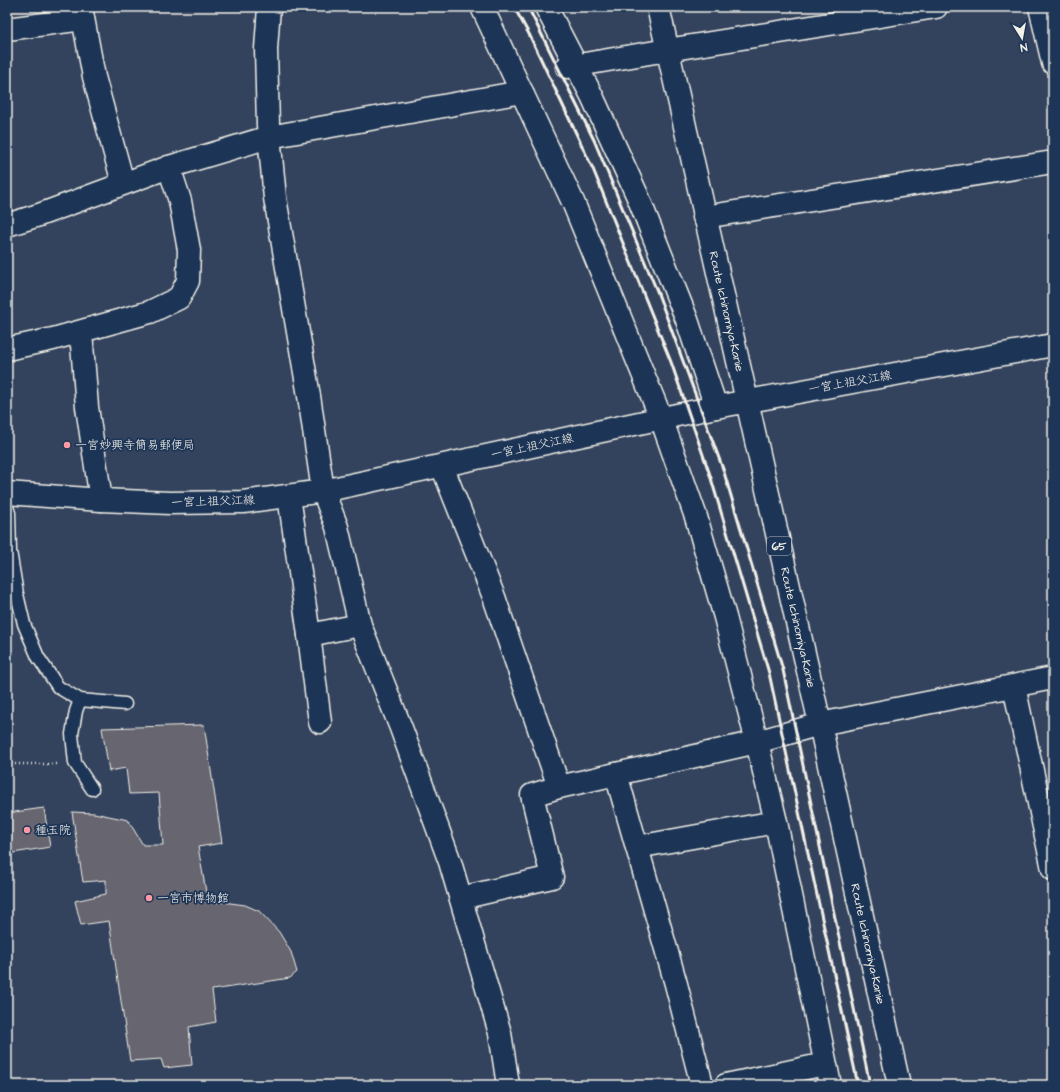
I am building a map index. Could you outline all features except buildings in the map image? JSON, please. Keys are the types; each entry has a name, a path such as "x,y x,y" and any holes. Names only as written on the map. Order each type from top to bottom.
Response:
{"street":[{"path":"269,7 266,50 268,125 275,198 309,396 323,492 337,527 360,625 401,728 450,862 500,1033 508,1085"},
{"path":"482,7 574,202 661,418 696,517 725,617 776,822 830,1085"},
{"path":"546,7 572,67 596,103 644,211 687,320 716,407"},
{"name":"Route Ichinomiya-Kanie","path":"658,7 704,217 820,724 899,1085"},
{"path":"572,67 667,50 936,7"},
{"path":"1040,7 1053,63"},
{"path":"7,29 82,13 94,77 123,183"},
{"path":"7,225 39,215 169,167 269,137 522,92"},
{"path":"704,217 1053,162"},
{"path":"7,350 81,332 150,312 179,298 188,282 189,250 180,201 169,167"},
{"path":"81,332 87,407 101,500"},
{"name":"一宮上祖父江線","path":"7,493 101,500 170,503 243,502 323,492 661,418 1053,345"},
{"path":"442,466 494,597 559,787"},
{"path":"289,496 320,722"},
{"path":"309,635 360,625"},
{"path":"461,898 552,877 532,795 559,787 757,742 820,724 1053,678"},
{"path":"1014,686 1053,869"},
{"path":"616,774 676,984 702,1085"},
{"path":"637,847 776,822"},
{"path":"726,1085 825,1064"}],"lane":[{"path":"7,507 9,513 10,551 17,594 24,624 38,657 58,687 80,700 125,704"},
{"path":"80,700 76,711 72,734 75,763 92,789"}],"path":[{"path":"7,764 75,763"}],"railway":[{"path":"514,7 529,34 593,169 671,362 710,475 769,673 858,1085"},
{"path":"528,7 594,140 657,291 723,469 783,670 870,1085"}],"place":[{"name":"一宮妙興寺簡易郵便局","path":"67,445"},
{"name":"種玉院","path":"27,830"},
{"name":"一宮市博物館","path":"149,898"}]}
